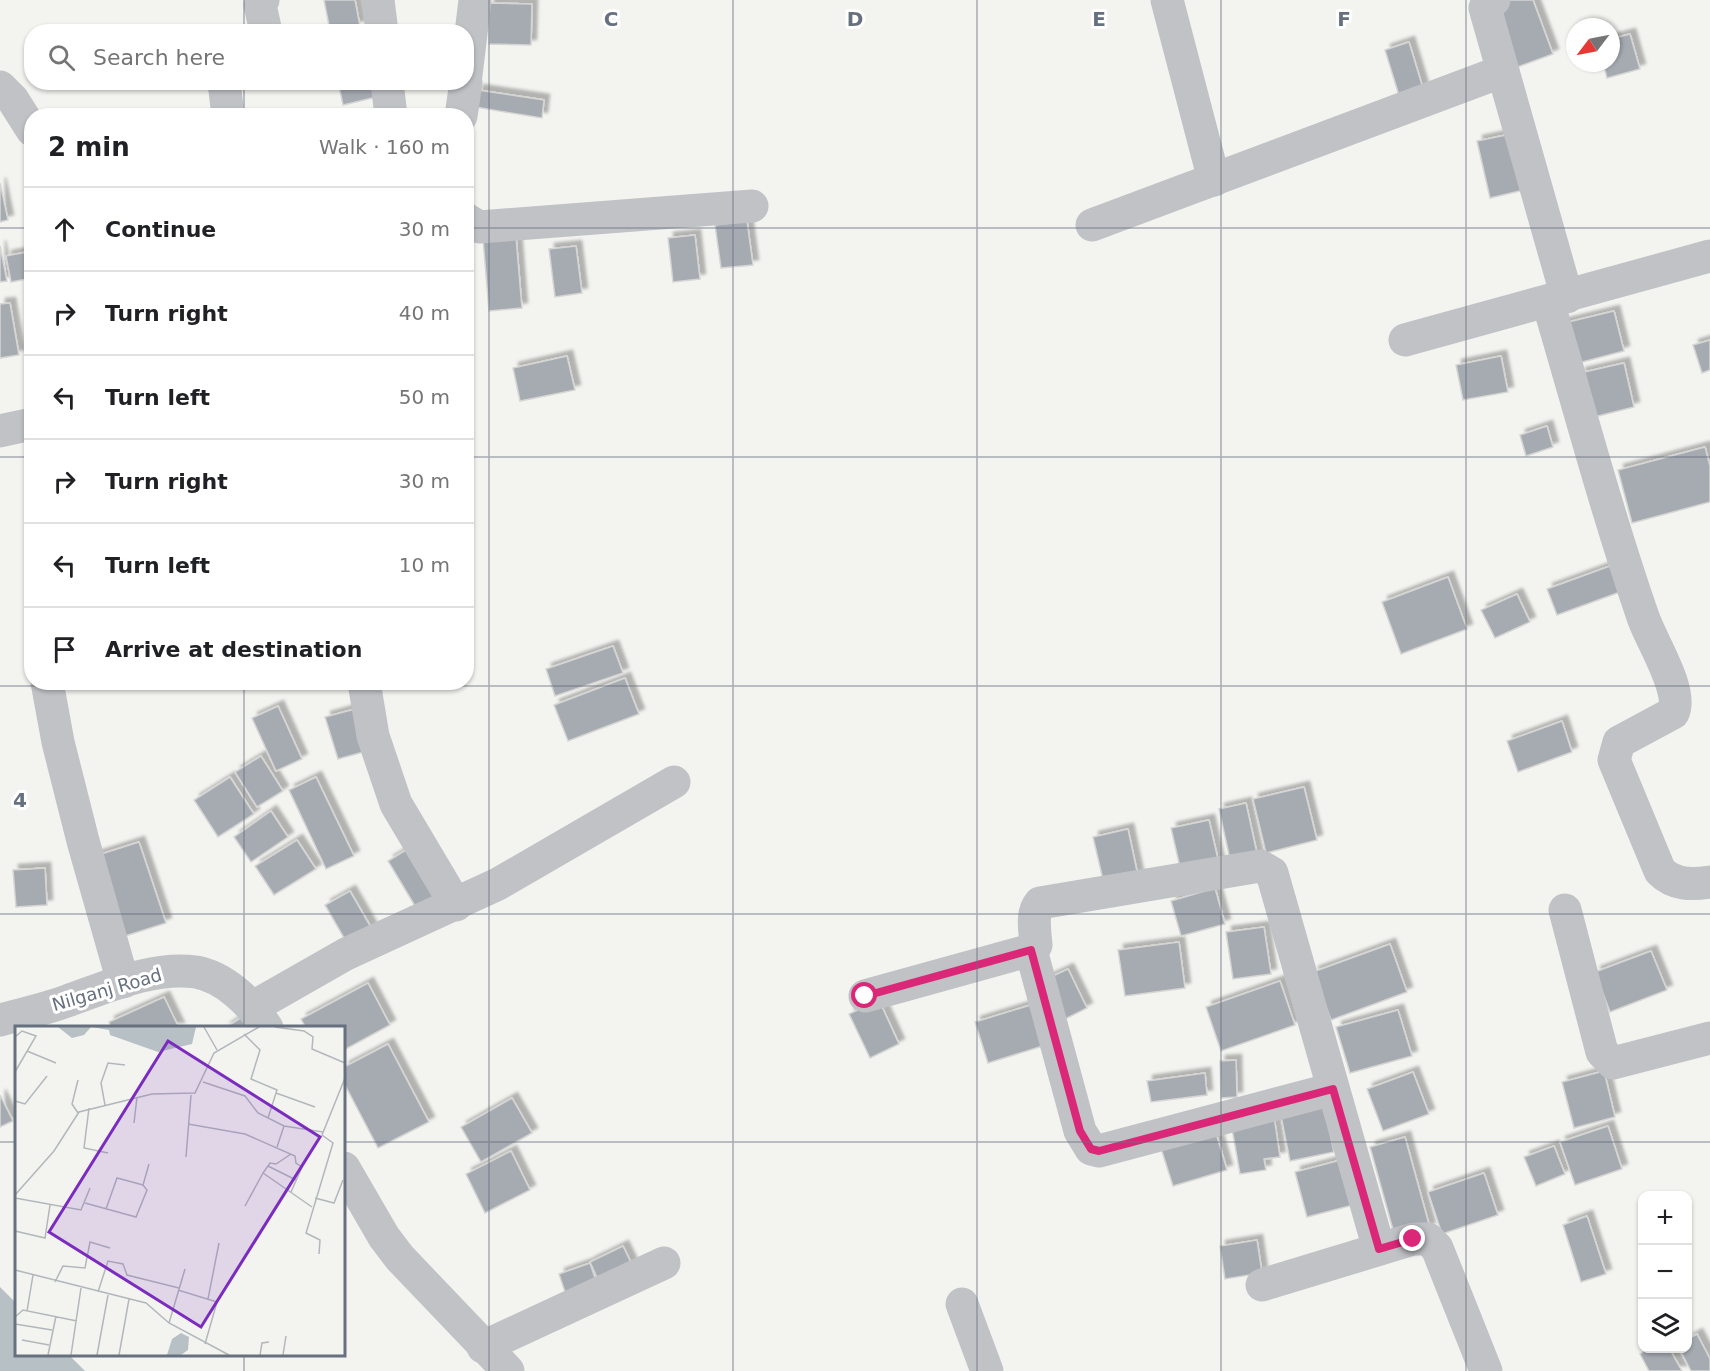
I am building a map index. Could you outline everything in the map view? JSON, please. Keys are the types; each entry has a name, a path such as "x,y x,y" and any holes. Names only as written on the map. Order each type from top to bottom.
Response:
{"street":[{"path":"263,0 260,5 264,24"},
{"path":"378,0 381,24"},
{"path":"472,24 475,0"},
{"path":"1167,0 1215,180"},
{"path":"1494,0 1487,3 1485,8 1503,71 1557,299 1643,617 1676,692 1677,706 1673,713 1619,742 1614,760 1660,871 1668,880 1686,884 1710,882"},
{"path":"1092,225 1503,71"},
{"path":"0,87 13,100 24,117"},
{"path":"225,90 227,108"},
{"path":"388,90 390,108"},
{"path":"462,108 465,90"},
{"path":"474,224 479,227 752,206"},
{"path":"1406,340 1710,256"},
{"path":"0,431 24,426"},
{"path":"48,690 58,742 77,819 123,982"},
{"path":"365,690 373,736 396,804 456,905"},
{"path":"260,1017 346,954 498,884 674,783"},
{"path":"865,996 1031,950 1036,945 1034,915 1035,908 1040,903 1260,866 1266,867 1272,873 1379,1249"},
{"path":"1565,910 1602,1052 1606,1059 1613,1063 1710,1038"},
{"path":"1031,950 1080,1131 1091,1149 1099,1151 1333,1089"},
{"name":"Nilganj Road","path":"0,1020 65,1002 123,982 174,971 198,972 226,986 260,1017"},
{"path":"345,1170 384,1238 400,1258 508,1371"},
{"path":"1262,1285 1413,1239 1428,1239 1437,1248 1486,1371"},
{"path":"483,1347 664,1263"},
{"path":"962,1304 987,1371"}],"shaded area":[{"path":"0,1287 15,1302 15,1356 70,1356 85,1371 0,1371"}],"building":[{"path":"324,0 355,0 360,24 329,24"},
{"path":"1509,0 1533,0 1553,54 1512,69 1489,7"},
{"path":"489,3 532,4 531,45 489,44"},
{"path":"1630,34 1640,69 1607,78 1605,72 1620,72 1620,37"},
{"path":"1409,42 1425,95 1401,102 1385,50"},
{"path":"340,90 384,90 385,95 343,105"},
{"path":"478,90 544,100 542,118 475,107"},
{"path":"1511,134 1524,190 1490,198 1477,141"},
{"path":"0,183 8,220 0,222"},
{"path":"747,221 753,265 721,268 715,225"},
{"path":"695,235 700,279 673,282 668,238"},
{"path":"516,237 522,308 489,311 483,239"},
{"path":"0,246 7,281 0,282"},
{"path":"576,246 582,293 555,297 549,249"},
{"path":"24,253 24,280 11,282 6,256"},
{"path":"10,303 19,355 0,358 0,304"},
{"path":"1614,311 1624,351 1571,365 1560,324"},
{"path":"1710,340 1710,370 1702,373 1693,345"},
{"path":"567,356 575,390 520,401 513,368"},
{"path":"1501,356 1508,392 1463,400 1456,365"},
{"path":"1624,363 1634,407 1590,418 1580,373"},
{"path":"1547,426 1553,447 1526,456 1520,435"},
{"path":"1705,447 1710,466 1710,502 1632,523 1618,470"},
{"path":"1610,566 1620,592 1557,615 1547,589"},
{"path":"1448,577 1467,629 1401,654 1382,602"},
{"path":"1517,594 1530,622 1495,638 1481,610"},
{"path":"613,646 623,673 555,696 546,669"},
{"path":"625,678 639,714 568,741 554,705"},
{"path":"278,706 302,759 276,771 252,718"},
{"path":"355,709 367,751 338,759 325,717"},
{"path":"1562,721 1572,752 1518,772 1507,741"},
{"path":"261,756 283,791 257,807 235,772"},
{"path":"230,777 254,814 218,837 194,800"},
{"path":"316,777 354,856 326,869 289,790"},
{"path":"1304,787 1317,840 1266,853 1253,799"},
{"path":"1246,803 1258,858 1231,864 1219,809"},
{"path":"271,811 288,837 251,862 234,837"},
{"path":"1209,820 1220,868 1182,876 1171,828"},
{"path":"1128,829 1138,876 1104,884 1093,837"},
{"path":"297,840 316,869 274,895 255,866"},
{"path":"139,842 166,923 122,937 95,856"},
{"path":"414,845 445,896 418,911 388,861"},
{"path":"45,868 47,905 16,907 13,870"},
{"path":"1215,888 1225,924 1181,936 1171,901"},
{"path":"350,891 376,936 351,950 325,905"},
{"path":"1264,927 1271,974 1233,979 1226,932"},
{"path":"1179,942 1185,988 1125,996 1118,950"},
{"path":"1390,944 1407,992 1331,1020 1313,972"},
{"path":"1651,951 1667,990 1610,1012 1595,972"},
{"path":"1068,969 1087,1008 1063,1020 1044,980"},
{"path":"1280,981 1295,1025 1221,1051 1206,1007"},
{"path":"368,983 390,1025 345,1049 345,1026 305,1026 301,1019"},
{"path":"164,997 178,1026 110,1026 109,1022"},
{"path":"879,1000 899,1044 870,1058 849,1014"},
{"path":"1034,1004 1046,1045 988,1063 975,1022"},
{"path":"1398,1010 1412,1056 1350,1073 1336,1027"},
{"path":"242,1017 247,1026 228,1026"},
{"path":"388,1044 429,1122 378,1148 345,1085 345,1066"},
{"path":"1236,1060 1237,1097 1221,1098 1220,1061"},
{"path":"1604,1071 1615,1117 1574,1128 1562,1082"},
{"path":"1413,1072 1429,1114 1383,1131 1367,1089"},
{"path":"1205,1073 1207,1095 1151,1102 1147,1081"},
{"path":"0,1095 13,1121 0,1127"},
{"path":"512,1098 532,1133 481,1162 461,1127"},
{"path":"1324,1107 1334,1152 1290,1161 1281,1116"},
{"path":"1274,1116 1280,1157 1264,1159 1266,1170 1240,1174 1231,1123"},
{"path":"1214,1126 1227,1170 1173,1186 1159,1142"},
{"path":"1608,1126 1622,1169 1575,1185 1560,1142"},
{"path":"1405,1137 1430,1228 1395,1237 1370,1147"},
{"path":"1554,1146 1565,1174 1536,1186 1524,1157"},
{"path":"511,1151 530,1190 485,1213 466,1174"},
{"path":"1341,1160 1353,1205 1307,1217 1295,1172"},
{"path":"1484,1173 1498,1215 1442,1234 1428,1192"},
{"path":"1587,1216 1606,1274 1581,1282 1563,1225"},
{"path":"1257,1240 1262,1273 1225,1279 1220,1246"},
{"path":"623,1246 635,1271 601,1286 590,1262"},
{"path":"590,1263 598,1287 567,1298 559,1274"},
{"path":"1697,1334 1710,1359 1710,1371 1691,1371 1682,1353 1692,1353 1692,1337"},
{"path":"1672,1353 1682,1371 1649,1371 1640,1354"}],"route":[{"path":"865,996 1031,950 1080,1131 1091,1149 1099,1151 1333,1089 1379,1249 1413,1239"}]}
